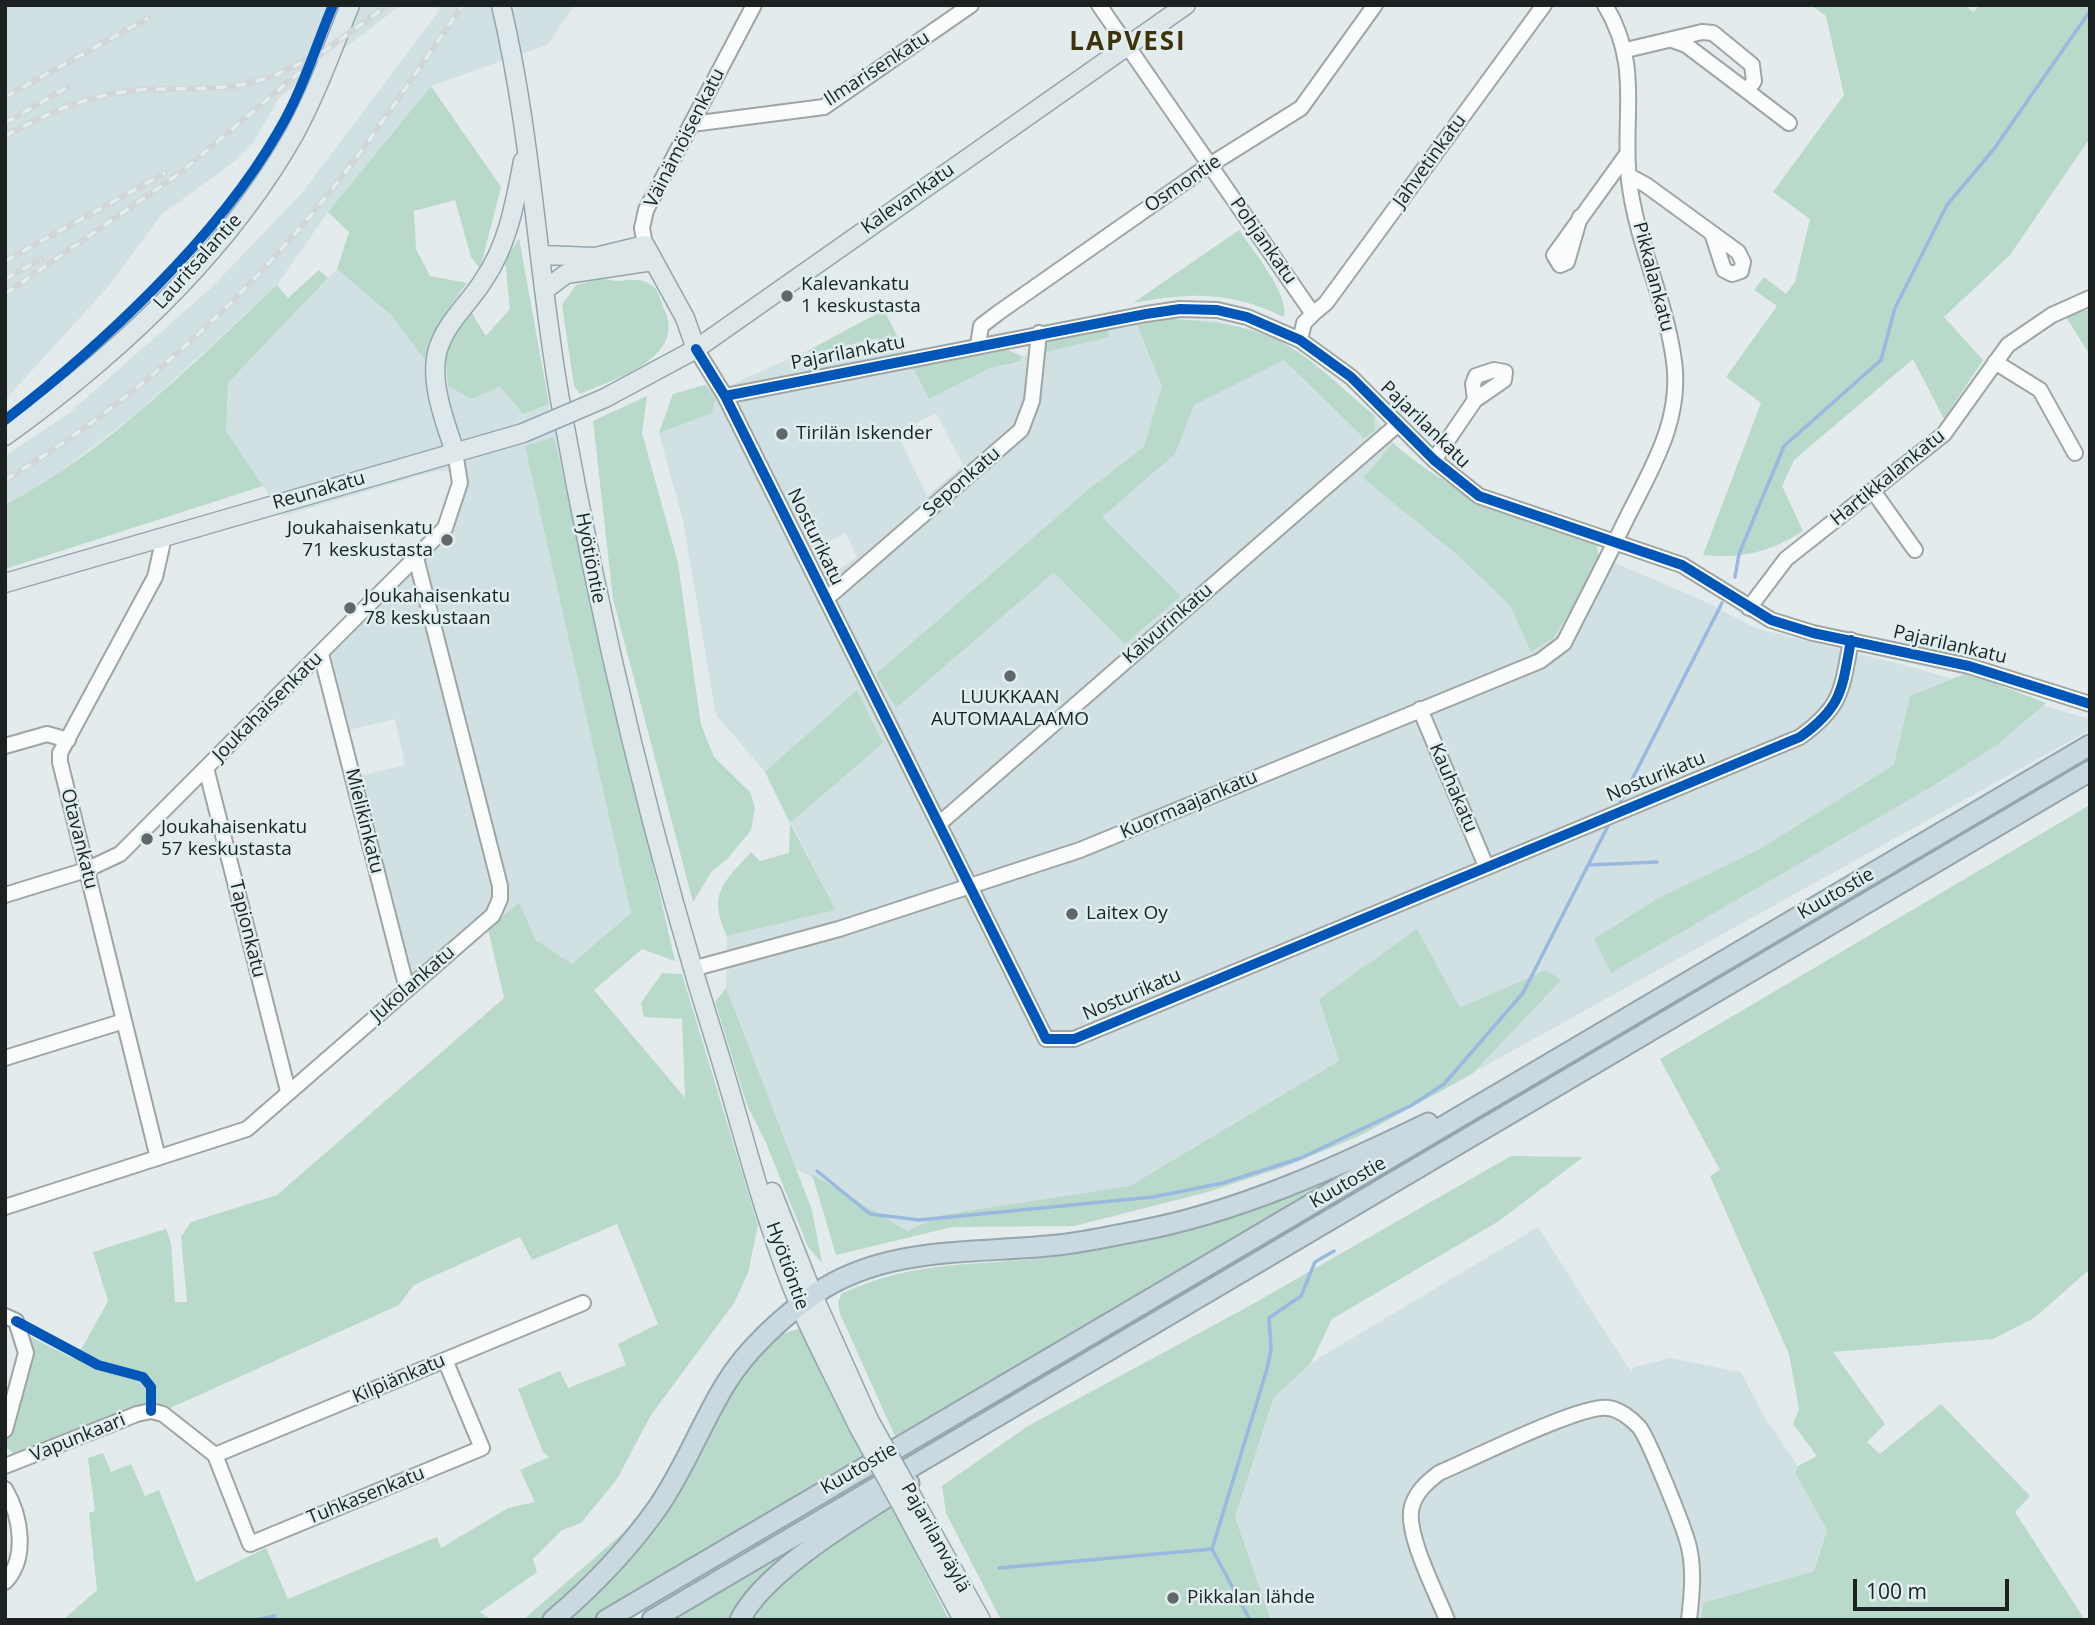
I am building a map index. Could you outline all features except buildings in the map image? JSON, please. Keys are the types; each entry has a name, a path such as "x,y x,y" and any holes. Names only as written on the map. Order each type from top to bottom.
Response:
{"highway":[{"name":"Kuutostie","path":"606,1620 2090,745"},
{"name":"Kuutostie","path":"652,1620 2090,771"},
{"path":"553,1620 607,1572 631,1543 676,1478 726,1382 769,1334 807,1300 829,1285 894,1260 1060,1245 1140,1231 1264,1196 1471,1103 1674,989"},
{"path":"740,1620 769,1584 805,1553 862,1514 1291,1242"}],"main road":[{"name":"Lauritsalantie","path":"5,436 39,411 150,314 237,221 295,133 350,5"},
{"name":"Hyötiöntie","path":"501,5 526,143 559,394 603,624 639,779 692,969 733,1100 807,1300 864,1423"},
{"name":"Kalevankatu","path":"628,388 696,349 1185,5"},
{"path":"455,452 438,392 437,354 455,316 483,281 503,244 512,217 526,143"},
{"path":"649,253 685,318 696,349"},
{"path":"542,255 595,257 649,253"},
{"path":"546,289 566,274 649,253"},
{"name":"Reunakatu","path":"5,583 523,433 628,388"},
{"name":"Pajarilanväylä","path":"864,1423 913,1512 981,1620"},
{"name":"Pajarilanväylä","path":"913,1512 962,1620"}],"street":[{"name":"Väinämöisenkatu","path":"649,253 642,228 646,210 754,5"},
{"name":"Ilmarisenkatu","path":"692,124 824,107 971,5"},
{"name":"Pohjankatu","path":"1099,5 1314,314"},
{"name":"Osmontie","path":"978,345 981,326 1210,164 1301,107 1375,5"},
{"name":"Jahvetinkatu","path":"1314,314 1326,303 1544,5"},
{"name":"Pikkalankatu","path":"1605,5 1626,50 1630,88 1627,154 1631,196 1674,359 1676,388 1670,426 1661,453 1615,541"},
{"path":"1626,50 1702,32 1713,33 1752,65 1755,78 1746,90"},
{"path":"1672,40 1686,45 1789,123"},
{"path":"1580,217 1627,154"},
{"path":"1629,176 1646,185 1712,233"},
{"name":"Hartikkalankatu","path":"1749,608 1786,559 1944,434 1967,407 2008,345 2027,331 2090,298"},
{"name":"Pajarilankatu","path":"725,396 1039,333 1180,309 1217,310 1247,317 1300,340 1350,377 1434,460 1479,496 1682,565 1749,608 1793,628 1969,666 2090,704"},
{"path":"1300,340 1304,323 1314,314"},
{"name":"Seponkatu","path":"826,599 1021,430 1031,401 1039,333"},
{"name":"Nosturikatu","path":"696,349 725,396 1046,1039 1074,1039 1800,737 1825,719 1843,687 1851,640"},
{"path":"1995,362 2040,390 2075,453"},
{"path":"1434,460 1475,400"},
{"name":"Kaivurinkatu","path":"940,823 1397,425"},
{"name":"Joukahaisenkatu","path":"5,895 86,870 120,854 445,528 454,508 460,473 455,452"},
{"path":"1873,491 1915,550"},
{"name":"Otavankatu","path":"158,1158 86,870 60,753 155,577 162,546 160,537"},
{"name":"Kuormaajankatu","path":"692,969 839,929 1080,850 1552,653 1564,643 1615,541"},
{"name":"Jukolankatu","path":"5,1207 247,1129 493,915 500,899 500,886 416,558"},
{"name":"Mielikinkatu","path":"321,654 407,989"},
{"name":"Kauhakatu","path":"1420,709 1486,866"},
{"path":"5,746 47,734 68,740"},
{"name":"Tapionkatu","path":"206,768 288,1091"},
{"path":"5,1059 124,1021"},
{"name":"Kilpiänkatu","path":"215,1455 583,1303"},
{"path":"5,1430 26,1353 10,1319"},
{"name":"Tuhkasenkatu","path":"215,1455 250,1544 482,1448 445,1360"},
{"path":"1447,1620 1413,1534 1411,1509 1423,1485 1439,1474 1582,1411 1608,1408 1624,1415 1641,1429 1688,1541 1692,1591 1689,1620"},
{"name":"Vapunkaari","path":"5,1466 137,1413 151,1411 163,1414 215,1455"},
{"path":"5,1489 12,1501 21,1551 17,1567 5,1582"}],"shaded area":[{"path":"5,5 401,5 279,98 253,143 235,161 161,215 107,288 5,400"},
{"path":"437,5 575,5 547,45 431,86 328,212 277,285 141,410 40,487 5,505 5,456 69,413 211,288 300,195 439,11"},
{"path":"337,269 391,315 448,386 471,399 500,387 523,414 549,404 675,961 642,949 594,990 572,964 536,940 519,902 402,1004 346,779 405,765 395,719 349,730 327,642 439,527 448,508 456,471 435,471 283,516 226,431 228,383"},
{"path":"884,310 929,398 990,368 1019,363 1021,356 1042,353 1107,327 1171,319 1216,321 1265,334 1291,347 1374,415 1393,443 1414,462 1463,493 1504,513 1595,541 1599,556 1700,599 1755,628 1908,666 2090,719 2090,730 1359,1136 1284,1167 1204,1193 942,1215 907,1231 793,1167 726,988 727,936 836,910 765,772 716,715 683,521 659,433 673,394 705,385 724,388 809,350","holes":["936,413 963,465 927,496 897,433","846,533 857,557 839,569 822,564 814,549"]},
{"path":"1538,1227 1631,1372 1634,1367 1670,1358 1741,1372 1765,1418 1798,1466 1795,1473 1827,1530 1814,1571 1704,1603 1701,1620 1271,1620 1235,1517 1274,1397 1319,1358"}],"green space":[{"path":"1811,5 1965,5 1973,12 1980,5 2090,5 2090,138 2010,255 1944,317 1983,360 1944,419 1913,359 1794,460 1782,486 1803,531 1767,549 1743,555 1703,555 1761,403 1726,377 1777,306 1754,290 1764,277 1786,294 1795,282 1810,219 1773,192 1844,95 1826,16"},
{"path":"431,86 501,187 480,269 471,257 455,200 414,211 416,249 430,276 467,283 446,312 426,361 391,315 337,269 349,232 328,212"},
{"path":"1239,230 1276,285 1284,308 1284,317 1246,302 1210,296 1173,297 1133,303"},
{"path":"519,238 549,404 523,414 500,387 471,399 448,386 446,363 451,337 470,310 486,336 510,309 505,261"},
{"path":"319,270 328,278 228,383 226,431 263,486 5,569 5,505 79,459 114,432 181,375 277,285 288,298"},
{"path":"604,278 642,281 654,287 669,328 665,342 656,355 626,374 580,394 574,386 562,305 576,285"},
{"path":"2090,309 2090,355 2066,317"},
{"path":"884,310 903,348 876,338 810,354 809,350"},
{"path":"1171,319 1247,329 1290,347 1323,371 1374,415 1375,431 1364,438 1284,360 1194,405 1175,454 1102,517 1181,596 1125,644 1054,572 896,708 876,674 1088,490 1144,447 1162,386 1137,325"},
{"path":"1107,327 1109,337 1042,353 1044,344 1052,338"},
{"path":"1008,350 1021,356 1020,362 990,368 929,399 913,368"},
{"path":"705,385 715,399 712,413 659,433 673,394"},
{"path":"647,396 642,433 678,563 701,725 714,757 750,792 755,808 751,830 728,858 712,871 693,902 613,599 593,421"},
{"path":"554,437 675,961 642,949 594,990 685,1098 682,1019 644,1017 641,1003 662,973 682,974 758,1225 748,1273 734,1303 651,1415 617,1479 581,1523 562,1530 533,1559 537,1572 480,1612 492,1620 63,1620 97,1590 89,1513 95,1511 88,1458 103,1453 111,1472 131,1464 145,1496 159,1490 196,1582 266,1548 288,1599 437,1537 441,1548 508,1508 535,1502 520,1470 549,1457 543,1452 518,1389 560,1371 568,1388 626,1365 618,1344 658,1324 617,1224 532,1260 520,1237 414,1285 399,1305 168,1409 155,1405 154,1388 147,1374 91,1359 74,1350 82,1348 108,1301 93,1252 166,1229 171,1243 175,1302 187,1302 181,1237 191,1222 277,1195 504,998 488,929 519,902 536,940 572,964 631,913 525,446"},
{"path":"1393,443 1440,478 1488,503 1595,541 1599,556 1592,577 1553,638 1531,652 1510,605 1454,552 1363,478"},
{"path":"1967,673 2046,703 1998,744 1936,784 1611,973 1594,939 1657,899 1760,849 1894,765 1910,696"},
{"path":"857,690 883,743 790,823 765,772"},
{"path":"2090,805 2090,1269 2034,1318 1993,1339 1833,1352 1885,1424 1867,1442 1880,1454 1941,1404 2030,1496 2015,1512 2085,1620 1701,1620 1703,1603 1814,1571 1827,1530 1795,1473 1798,1466 1817,1456 1793,1424 1799,1409 1789,1354 1710,1176 1720,1170 1660,1059"},
{"path":"790,823 836,910 727,936 718,909 718,899 726,881 751,852 760,861 789,853"},
{"path":"1417,929 1460,1008 1546,970 1561,980 1472,1074 1359,1136 1284,1167 1204,1193 1074,1226 952,1227 836,1255 812,1174 907,1231 942,1215 1130,1186 1339,1061 1319,999"},
{"path":"726,988 812,1210 822,1263 808,1247 766,1143 747,1105 715,1002"},
{"path":"1511,1156 1583,1157 1499,1221 1332,1319 1310,1365 1274,1397 1235,1517 1271,1620 1001,1620 946,1513 942,1486 1028,1426 1251,1305"},
{"path":"1353,1169 895,1436 840,1314 838,1303 841,1294 872,1281 931,1268 1049,1258 1150,1238 1253,1207"},
{"path":"805,1327 866,1453 591,1620 566,1620 655,1527 700,1457 738,1379 779,1335"},
{"path":"27,1335 70,1357 141,1379 147,1390 146,1404 16,1456 6,1447 31,1363"},
{"path":"669,1477 626,1536 579,1586 542,1620 523,1620 624,1532"},
{"path":"890,1503 949,1620 750,1620 760,1604 793,1572"},
{"path":"843,1519 732,1620 674,1620"}],"waterway":[{"path":"1735,577 1739,554 1784,446 1881,360 1895,308 1947,205 1994,149 2090,11"},
{"path":"1618,807 1722,603"},
{"path":"817,1171 870,1214 919,1220 1153,1197 1223,1183 1301,1158 1412,1105 1444,1084 1523,993 1611,820"},
{"path":"1589,865 1657,862"},
{"path":"1250,1620 1212,1549 1267,1369 1271,1349 1269,1318 1301,1296 1315,1262 1334,1251"},
{"path":"999,1568 1212,1549"},
{"path":"255,1620 275,1616"}],"railway":[{"path":"5,294 180,173 327,49 388,5"},
{"path":"5,480 55,448 151,376 239,295 280,251 356,158 463,5"},
{"path":"5,97 148,18"},
{"path":"5,136 50,114 96,97 130,91 241,85 270,77 306,60"},
{"path":"5,123 68,87"},
{"path":"5,261 165,173"},
{"path":"5,279 41,259"}],"cycle path":[{"path":"5,420 118,324 191,250 224,211 287,117 333,5"},
{"path":"725,396 1146,314 1180,309 1217,310 1247,317 1300,340 1351,377 1434,460 1479,496 1682,565 1771,620 1813,633 1969,666 2090,704"},
{"path":"696,349 725,396 1046,1039 1074,1039 1800,737 1824,716 1838,696 1851,640"},
{"path":"16,1321 98,1365 143,1377 151,1387 151,1411"}],"place":[{"name":"Kalevankatu 1 keskustasta","path":"787,296"},
{"name":"Tirilän Iskender","path":"782,434"},
{"name":"Joukahaisenkatu 71 keskustasta","path":"447,540"},
{"name":"Joukahaisenkatu 78 keskustaan","path":"350,608"},
{"name":"LUUKKAAN AUTOMAALAAMO","path":"1010,676"},
{"name":"Joukahaisenkatu 57 keskustasta","path":"147,839"},
{"name":"Laitex Oy","path":"1072,914"},
{"name":"Pikkalan lähde","path":"1173,1598"}],"district":[{"name":"LAPVESI","path":"1128,43"}]}
